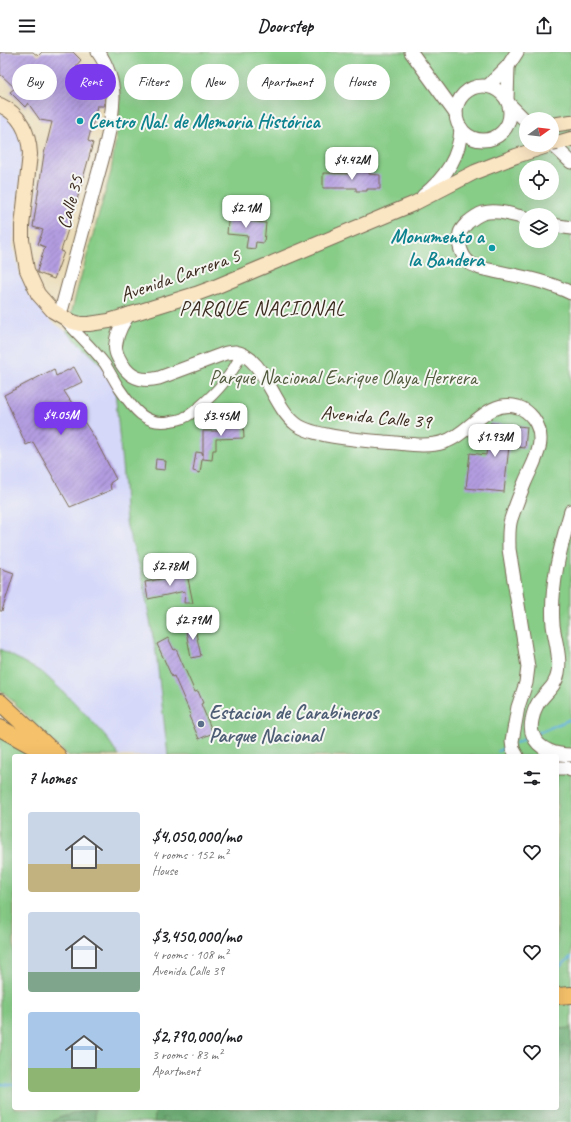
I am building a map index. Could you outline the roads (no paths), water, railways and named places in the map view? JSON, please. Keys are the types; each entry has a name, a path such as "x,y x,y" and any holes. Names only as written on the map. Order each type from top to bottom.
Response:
{"main road":[{"name":"Avenida Carrera 5","path":"0,105 8,109 18,119 26,132 30,143 22,226 22,240 27,270 38,294 53,310 70,321 80,324 109,321 215,287 413,204 475,172 528,152"},
{"path":"559,124 571,122"},
{"name":"Avenida Carrera 5","path":"559,142 571,139"},
{"path":"0,702 56,754"},
{"path":"0,728 46,754"},
{"path":"559,996 571,995"}],"street":[{"name":"Calle 35","path":"60,315 106,143 111,118 113,97 112,87 103,59 98,52"},
{"path":"411,52 456,114 459,124 465,133 477,139 483,140 496,137 501,134 508,123 510,117 508,102 508,66"},
{"path":"488,86 508,66 517,52"},
{"path":"435,85 457,91 469,90 478,86 488,86 499,90 519,114"},
{"path":"456,114 458,103 469,90"},
{"path":"413,204 432,188 452,164 459,145 461,128"},
{"path":"559,150 571,162"},
{"path":"519,216 507,213 493,212 482,213 474,217 463,228 460,234 459,240 463,255 471,264 480,268 538,281 571,292"},
{"path":"559,226 571,228"},
{"path":"60,315 101,360 134,408 151,422 168,422 185,418 224,384 234,370 241,354 234,352 226,353 160,378 150,380 138,378 132,375 118,358 116,351 118,333 129,314"},
{"name":"Avenida Calle 39","path":"241,354 246,356 255,364 288,417 297,425 322,434 375,441 426,445 445,442 459,434 483,415 498,408 514,406 527,411 532,416 539,431 540,446 510,520 508,538 528,668 526,683 518,707 514,748"},
{"path":"571,511 560,548 553,611 553,625 559,661 558,673 553,686 538,703 531,724 533,735 539,744 545,749 552,752 571,755"},
{"path":"559,768 567,768 571,770"}],"waterway":[{"path":"537,733 571,719"},
{"path":"516,743 530,736"},
{"path":"498,751 508,746"},
{"path":"559,967 571,957"},
{"path":"0,1084 12,1085"}],"place":[{"name":"Centro Nal. de Memoria Histórica","path":"80,121"},
{"name":"Monumento a la Bandera","path":"492,248"},
{"name":"Estacion de Carabineros Parque Nacional","path":"201,724"}],"district":[{"name":"PARQUE NACIONAL","path":"262,308"}],"park label":[{"name":"Parque Nacional Enrique Olaya Herrera","path":"343,377"}]}
